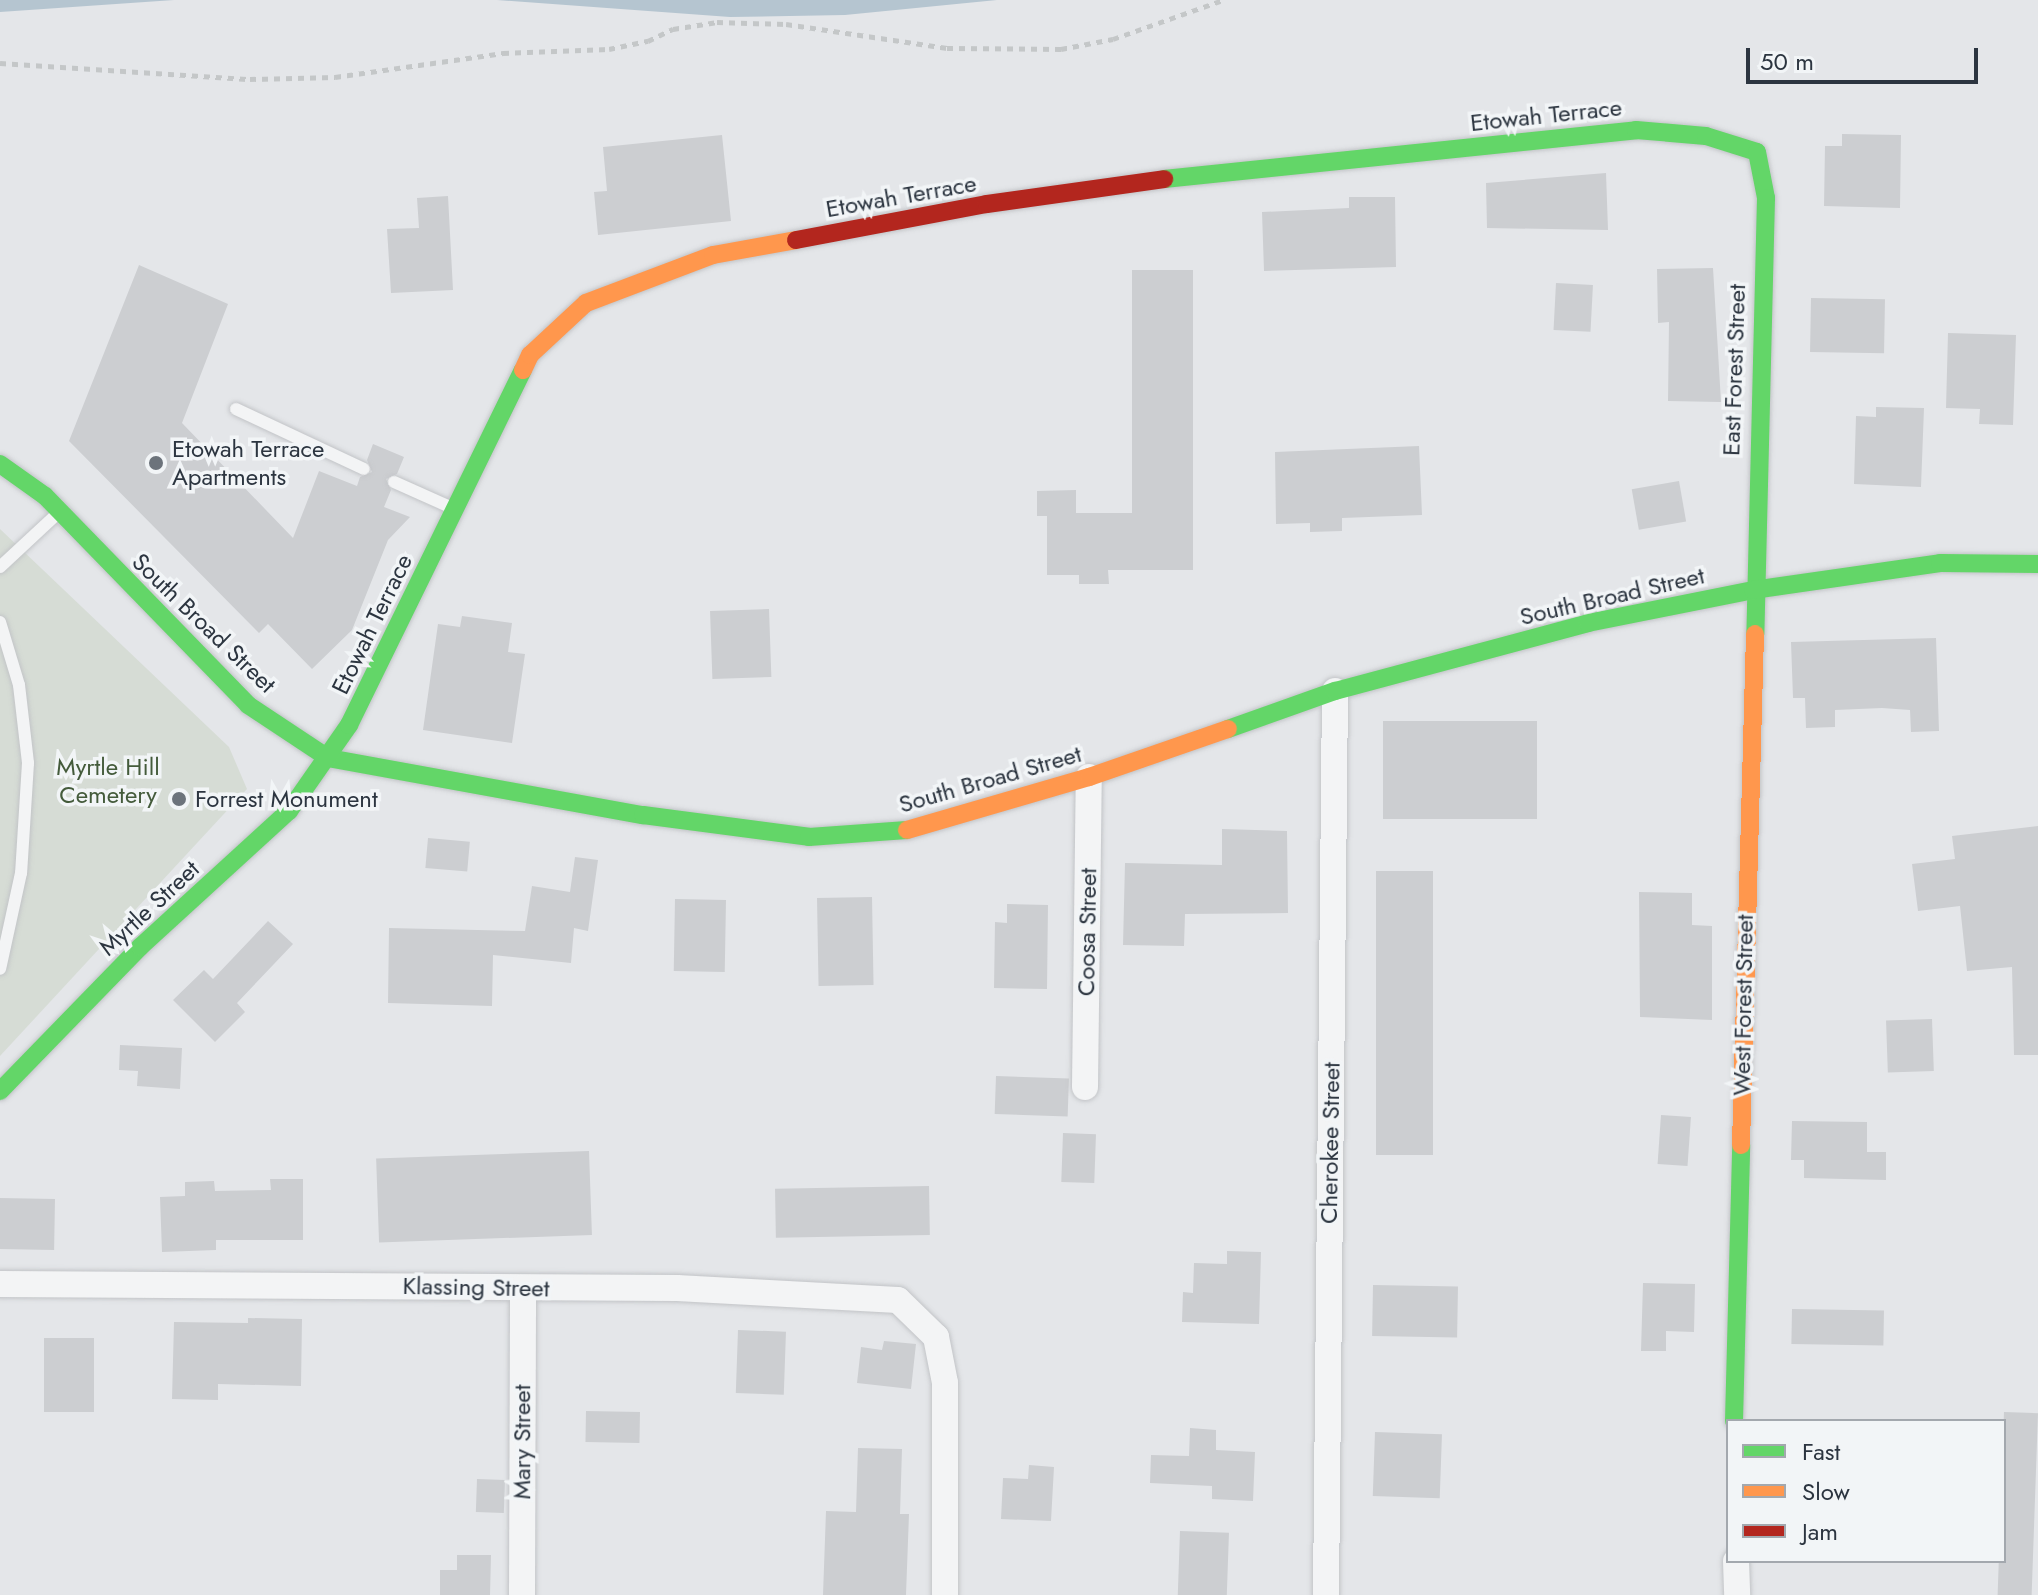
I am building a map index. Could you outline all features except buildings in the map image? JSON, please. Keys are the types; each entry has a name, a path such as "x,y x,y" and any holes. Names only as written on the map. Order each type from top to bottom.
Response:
{"street":[{"name":"Etowah Terrace","path":"328,758 455,510 530,355 586,303 713,255 1139,182 1620,131 1706,136 1757,152"},
{"name":"East Forest Street","path":"1753,590 1766,198 1757,152"},
{"name":"South Broad Street","path":"0,464 59,512 248,705 328,758 643,815 809,837 910,830 1089,777 1335,691 1588,623 1753,590 1940,563 2038,564"},
{"name":"West Forest Street","path":"1734,1419 1753,590"},
{"name":"Cherokee Street","path":"1326,1595 1335,691"},
{"name":"Myrtle Street","path":"1,1088 140,947 289,811 328,758"},
{"name":"Coosa Street","path":"1085,1087 1089,777"},
{"name":"Klassing Street","path":"0,1284 677,1288 898,1300 936,1337 945,1383 945,1595"},
{"name":"Mary Street","path":"522,1595 523,1288"},
{"path":"1736,1563 1737,1595"}],"lane":[{"path":"236,409 364,469"},
{"path":"394,482 455,510"},
{"path":"0,567 59,512"},
{"path":"0,622 19,685 28,763 21,873 0,969"}],"path":[{"path":"0,63 250,79 335,77 503,53 609,49 648,41 673,29 717,22 786,24 947,48 1048,50 1113,39 1223,0"}],"green space":[{"name":"Myrtle Hill Cemetery","path":"0,529 229,747 247,789 0,1056"}],"water":[{"path":"0,0 174,0 0,12"},
{"path":"497,0 997,0 845,15 730,17"}],"traffic: fast":[{"path":"1164,179 1636,130 1706,136 1757,152 1766,198 1755,634"},
{"path":"0,1091 140,947 289,811 349,725 523,370"},
{"path":"0,464 45,496 248,705 328,758 643,815 809,837 907,830"},
{"path":"1228,729 1335,691 1588,623 1753,590 1940,563 2038,564"},
{"path":"1734,1419 1741,1145"}],"traffic: slow":[{"path":"523,370 530,355 586,303 713,255 796,240"},
{"path":"1741,1145 1755,634"},
{"path":"907,830 1089,777 1228,729"}],"traffic: jam":[{"path":"796,240 987,204 1164,179"}],"place":[{"name":"Etowah Terrace Apartments","path":"156,463"},
{"name":"Forrest Monument","path":"179,799"}]}
